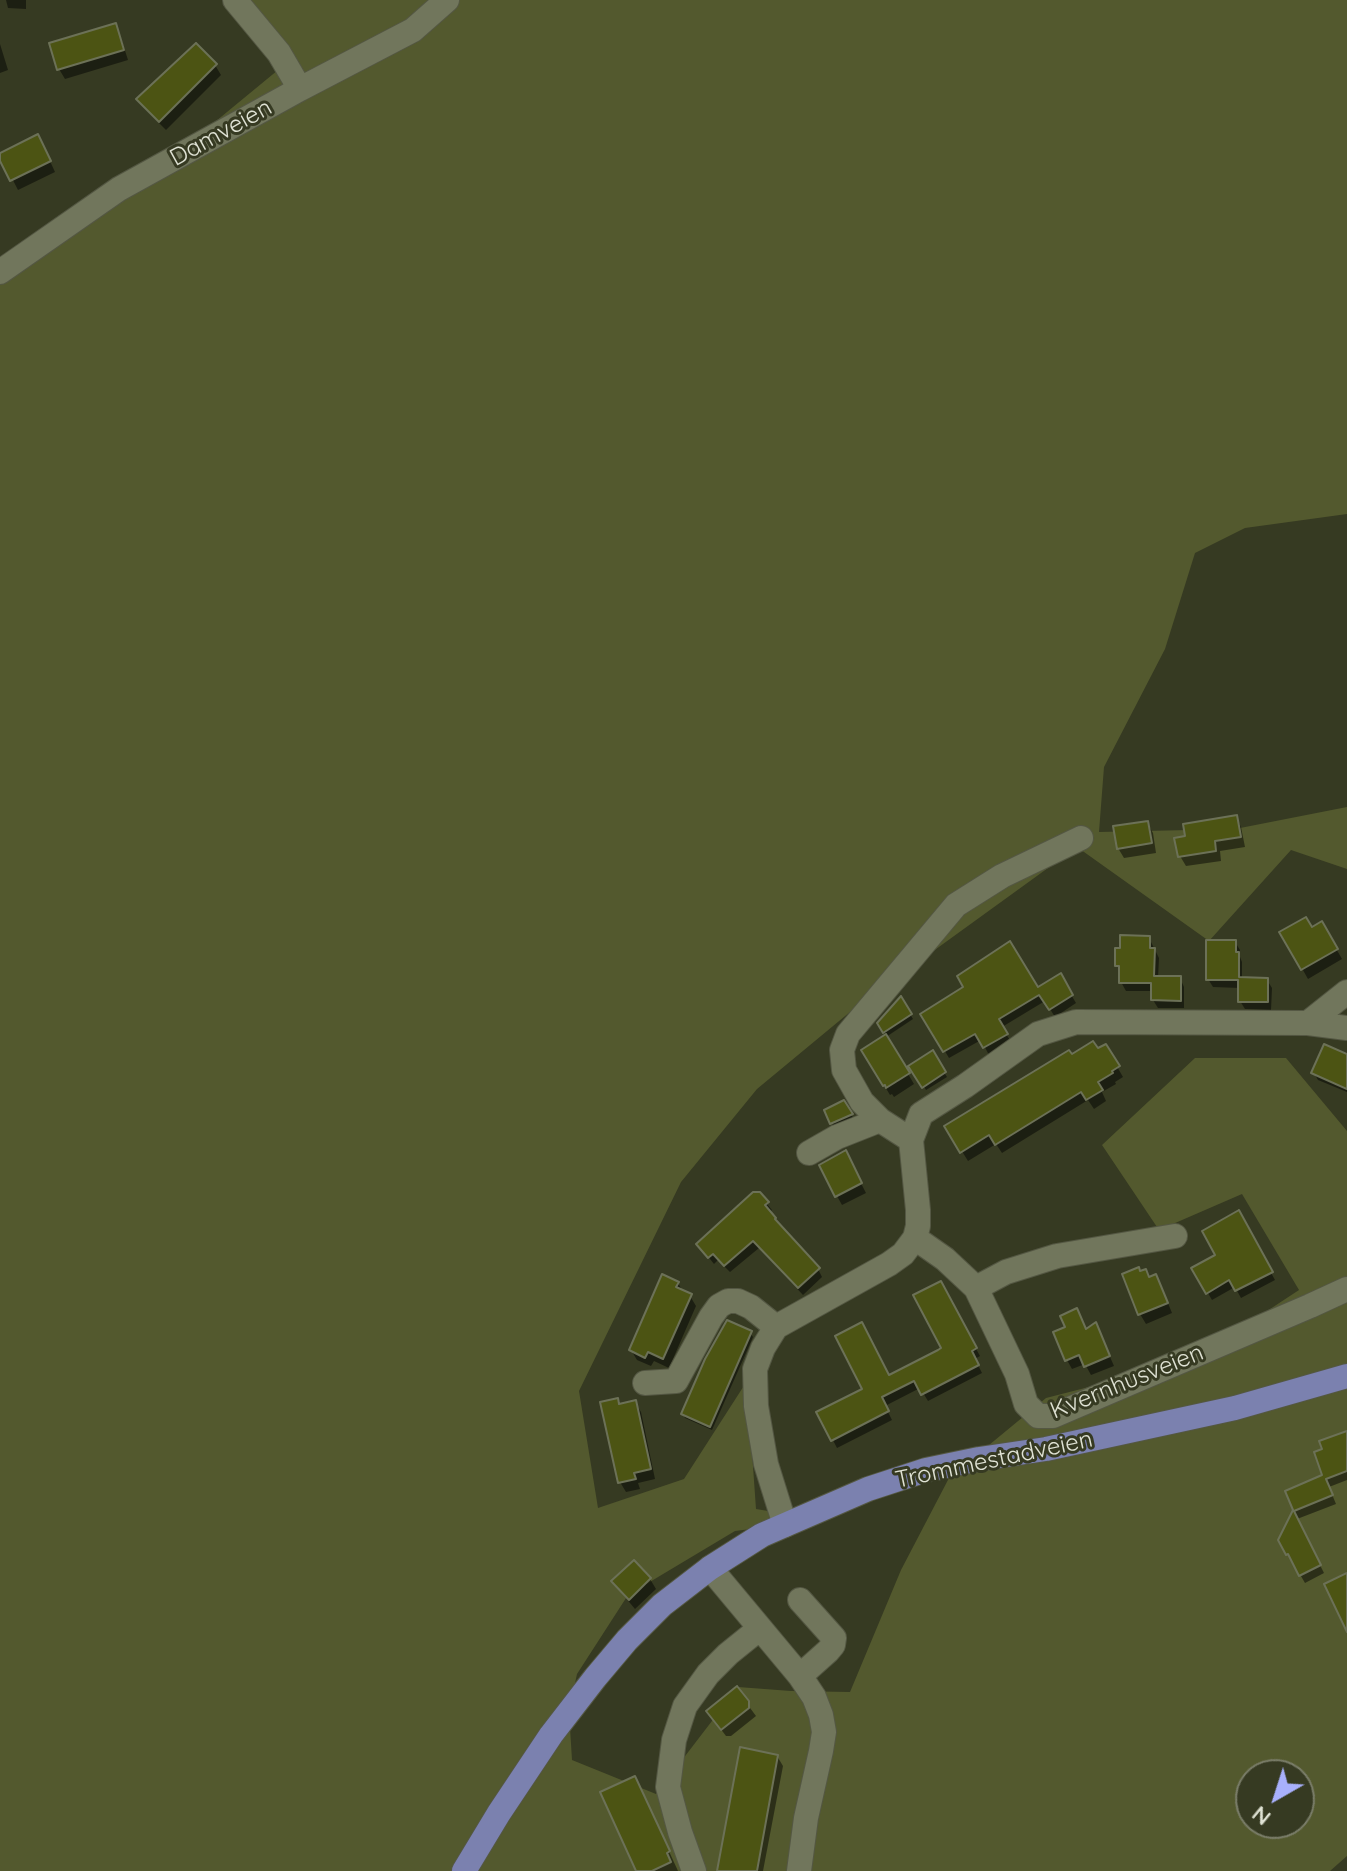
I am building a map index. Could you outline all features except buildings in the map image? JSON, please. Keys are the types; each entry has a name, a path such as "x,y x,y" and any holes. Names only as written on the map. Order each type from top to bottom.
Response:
{"main road":[{"name":"Trommestadveien","path":"464,1871 551,1735 627,1640 662,1605 710,1568 762,1535 868,1489 926,1470 1046,1449 1235,1408 1347,1376"}],"street":[{"path":"235,0 279,53 300,89"},
{"name":"Damveien","path":"0,272 119,189 413,30 447,0"},
{"path":"911,1140 880,1120 862,1102 844,1070 842,1050 848,1034 956,905 1002,876 1081,838"},
{"path":"1308,1023 1347,992"},
{"path":"785,1525 766,1464 756,1406 755,1369 776,1327 889,1264 903,1254 915,1238 918,1210 911,1140 921,1114 1038,1034 1076,1022 1308,1023 1347,1028"},
{"path":"809,1153 837,1137 880,1120"},
{"path":"976,1288 1006,1272 1057,1256 1175,1236"},
{"name":"Kvernhusveien","path":"915,1238 945,1259 976,1288 1017,1374 1026,1404 1038,1416 1053,1416 1347,1289"},
{"path":"645,1383 676,1381 711,1317 719,1306 728,1301 738,1301 751,1307 776,1327"},
{"path":"710,1568 800,1676 821,1715 824,1732 806,1818 799,1871"},
{"path":"800,1600 834,1638 828,1651 800,1676"},
{"path":"694,1871 668,1787 674,1740 685,1706 708,1674 759,1629"}],"green space":[{"path":"240,0 1347,0 1347,514 1245,528 1195,553 1165,649 1104,767 1099,832 1235,829 1347,807 1347,869 1291,850 1209,941 1077,847 856,1007 757,1089 681,1182 579,1391 598,1508 684,1479 747,1381 756,1509 823,1520 735,1531 628,1595 577,1674 569,1711 572,1760 656,1794 738,1687 850,1692 901,1570 949,1478 1046,1398 1155,1370 1229,1336 1299,1290 1242,1194 1159,1230 1102,1145 1195,1058 1286,1058 1347,1131 1347,1856 1330,1871 0,1871 0,275 176,154 278,70"}]}
